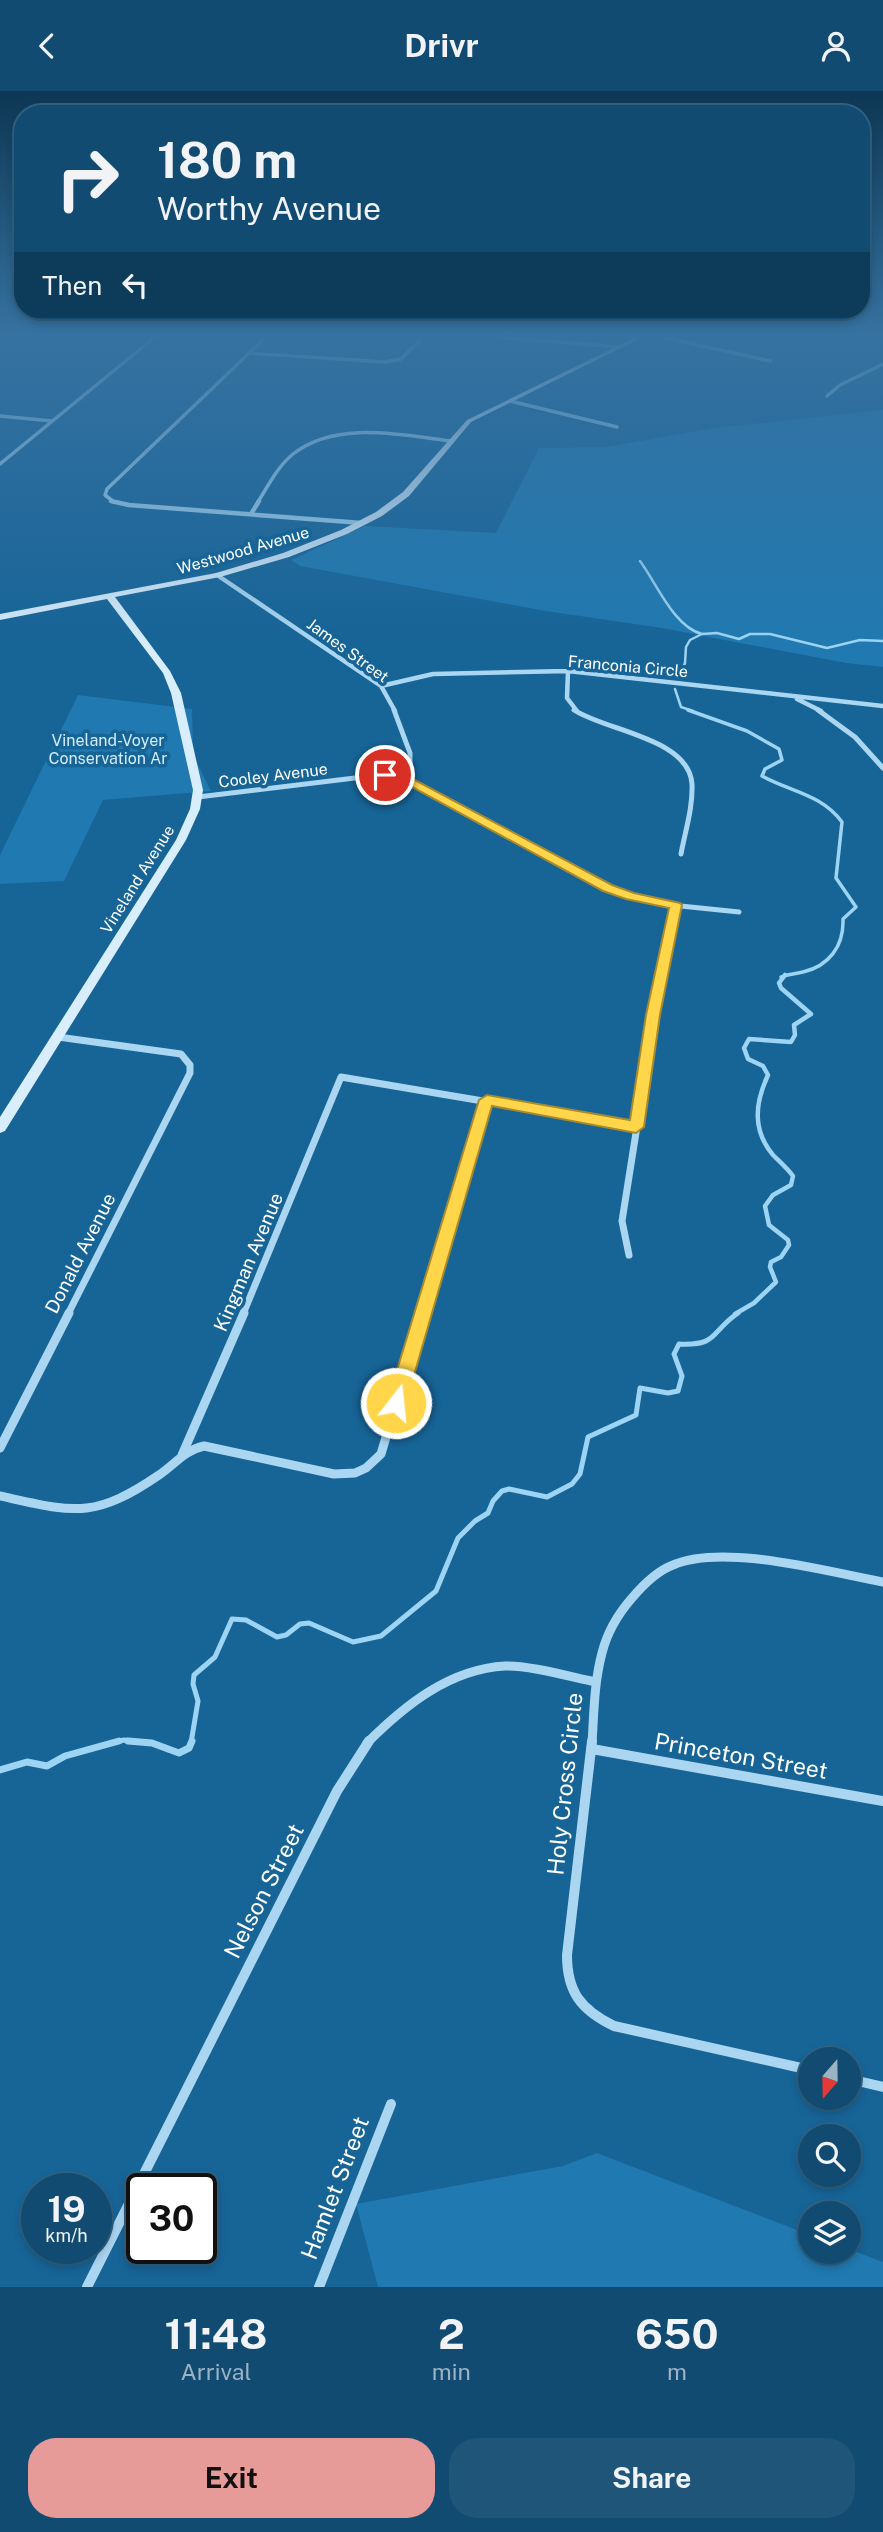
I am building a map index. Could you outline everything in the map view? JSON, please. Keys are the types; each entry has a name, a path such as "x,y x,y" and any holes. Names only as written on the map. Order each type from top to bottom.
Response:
{"street":[{"path":"0,464 30,439"},
{"path":"159,439 107,489 105,495 111,502 362,523"},
{"path":"251,514 289,457 309,444 325,439"},
{"path":"444,439 451,440"},
{"name":"Westwood Avenue","path":"0,617 217,575 300,550 362,523 406,494 451,440"},
{"name":"James Street","path":"217,575 381,686 397,715 410,753 410,765 396,773"},
{"path":"110,597 171,680 186,731 198,797"},
{"path":"568,671 567,697 576,712 596,722 644,736 684,765 691,777 681,854"},
{"name":"Franconia Circle","path":"381,686 433,674 568,671 883,706"},
{"name":"Franconia Circle","path":"789,696 842,723 883,768"},
{"path":"396,773 602,885 631,896 676,905 739,912"},
{"name":"Cooley Avenue","path":"198,797 396,773"},
{"name":"Vineland Avenue","path":"0,1128 181,840 198,797"},
{"path":"629,1255 622,1221 653,1015 676,905"},
{"name":"Donald Avenue","path":"0,1448 190,1073 186,1058 173,1052 58,1037"},
{"name":"Kingman Avenue","path":"181,1457 274,1244 341,1077 487,1100"},
{"path":"0,1496 85,1510 127,1495 194,1447 204,1446 334,1474 364,1471 381,1454 487,1100 636,1127"},
{"name":"Holy Cross Circle","path":"798,2067 614,2026 595,2016 575,1999 568,1981 567,1956 592,1749 596,1682 602,1651 614,1623 652,1579 682,1560 706,1556 735,1557 883,1582"},
{"name":"Nelson Street","path":"87,2287 337,1791 365,1745 404,1708 464,1674 508,1666 596,1682"},
{"name":"Princeton Street","path":"592,1749 883,1801"},
{"path":"861,2082 883,2087"},
{"name":"Hamlet Street","path":"319,2287 391,2104"}],"green space":[{"path":"649,439 883,439 883,667 846,663 662,628 546,611 300,566 291,560 365,526 496,533 539,448 607,447"},
{"name":"Vineland-Voyer Conservation Ar","path":"78,695 192,709 193,755 211,791 103,800 64,881 0,884 0,855"},
{"path":"597,2153 798,2230 798,2264 861,2264 861,2254 883,2262 883,2287 378,2287 356,2204 563,2166"}],"waterway":[{"path":"640,561 675,614 692,630 702,634"},
{"path":"702,634 717,633 739,639 750,634 770,634 827,648 860,640 883,641"},
{"path":"679,677 685,663 686,647 690,640 702,634"},
{"path":"675,689 681,707 693,711"},
{"path":"688,710 747,731 779,749 782,760 765,769 762,776 815,799 842,822 836,878 856,907 843,919 838,946 827,960 812,969 784,976"},
{"path":"735,1314 754,1303 776,1282 770,1267 771,1262 781,1257 789,1245 788,1240 769,1225 765,1206 773,1195 791,1185 793,1176 766,1146 762,1136 758,1106 768,1075 763,1066 748,1059 744,1048 749,1039 791,1042 795,1035 794,1025 811,1014 781,988 779,983 784,976"},
{"path":"191,1743 198,1701 193,1684 194,1675 215,1657 232,1619 246,1620 277,1637 286,1635 300,1624 309,1623 353,1642 381,1636 436,1591 458,1538 475,1521 488,1513 493,1501 502,1491 509,1489 547,1497 572,1484 580,1474 588,1437 636,1415 640,1388 668,1393 678,1391 682,1376 674,1354 679,1344 708,1340 738,1313"},
{"path":"112,1743 124,1740 152,1743"},
{"path":"0,1770 27,1762 47,1766 65,1756 119,1741"},
{"path":"128,1741 152,1743"},
{"path":"152,1743 179,1753 189,1748 192,1741"}],"route":[{"path":"385,775 396,773 596,883 619,893 676,905 653,1015 636,1127 487,1100 396,1403"}]}
